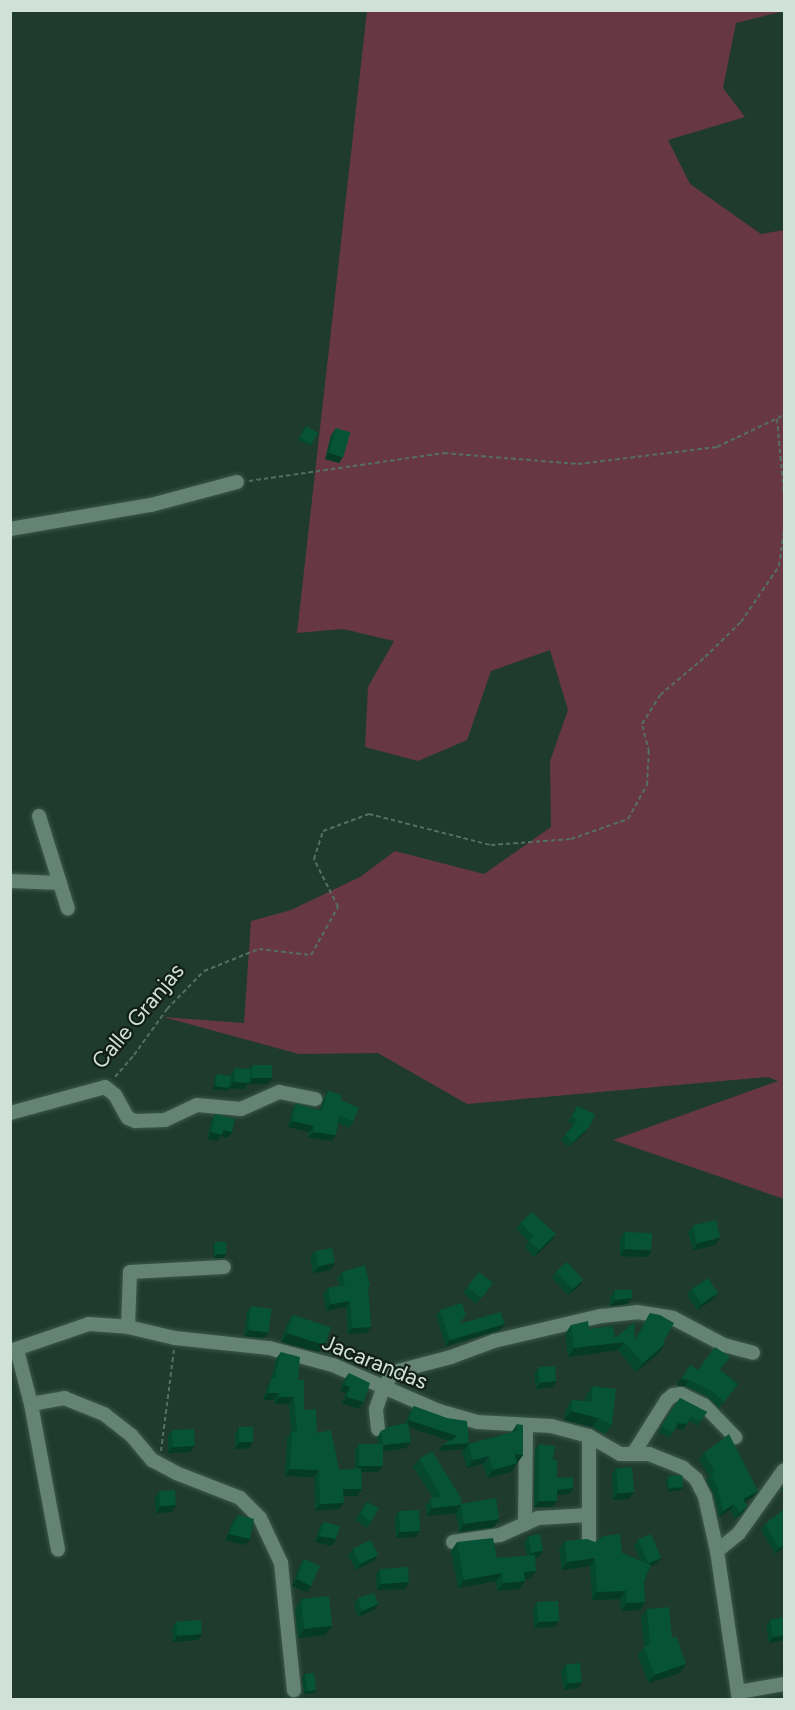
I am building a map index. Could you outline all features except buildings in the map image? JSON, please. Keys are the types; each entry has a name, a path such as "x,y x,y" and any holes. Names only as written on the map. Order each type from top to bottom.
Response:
{"street":[{"path":"10,529 151,504 237,482"},
{"path":"39,816 68,909"},
{"path":"10,881 60,882"},
{"path":"105,1087 115,1095 128,1118 135,1121 165,1120 197,1105 241,1109 279,1092 315,1099"},
{"name":"Calle Granjas","path":"10,1113 105,1087"},
{"path":"128,1327 130,1272 224,1268"},
{"path":"378,1429 376,1409 384,1386 394,1372 451,1357 494,1341 601,1316 637,1312 673,1318 724,1346 753,1353"},
{"name":"Jacarandas","path":"14,1350 90,1324 128,1327 175,1338 269,1348 333,1365 439,1411 477,1422 551,1426 589,1436 620,1454 649,1454 682,1468 696,1479 705,1497 717,1551"},
{"path":"14,1350 31,1404 58,1550"},
{"path":"633,1454 667,1400 673,1395 681,1394 704,1405 735,1437"},
{"path":"31,1404 64,1398 104,1414 131,1435 152,1460 176,1473 240,1498 260,1518 280,1563 294,1690"},
{"path":"525,1524 526,1425"},
{"path":"589,1436 589,1540"},
{"path":"784,1470 738,1533 717,1551 739,1696 784,1684"},
{"path":"453,1542 500,1535 538,1518 589,1515"}],"path":[{"path":"237,482 444,453 579,464 717,447 784,415"},
{"path":"777,418 784,494"},
{"name":"Calle Granjas","path":"105,1087 134,1055 167,1009 204,971 259,949 311,956 338,907 314,859 322,831 369,814 491,845 571,839 628,819 646,784 649,752 642,724 660,695 705,657 741,622 779,566 784,530"},
{"path":"152,1460 161,1451 175,1338"}],"shaded area":[{"path":"367,11 784,11 736,23 723,88 745,117 668,140 690,184 761,234 784,230 784,1199 613,1140 778,1081 768,1077 467,1104 378,1053 299,1054 163,1017 244,1023 251,921 291,910 360,877 395,851 484,874 551,827 550,761 568,710 550,650 491,671 467,740 418,761 365,747 368,687 394,641 343,629 297,633"}]}
